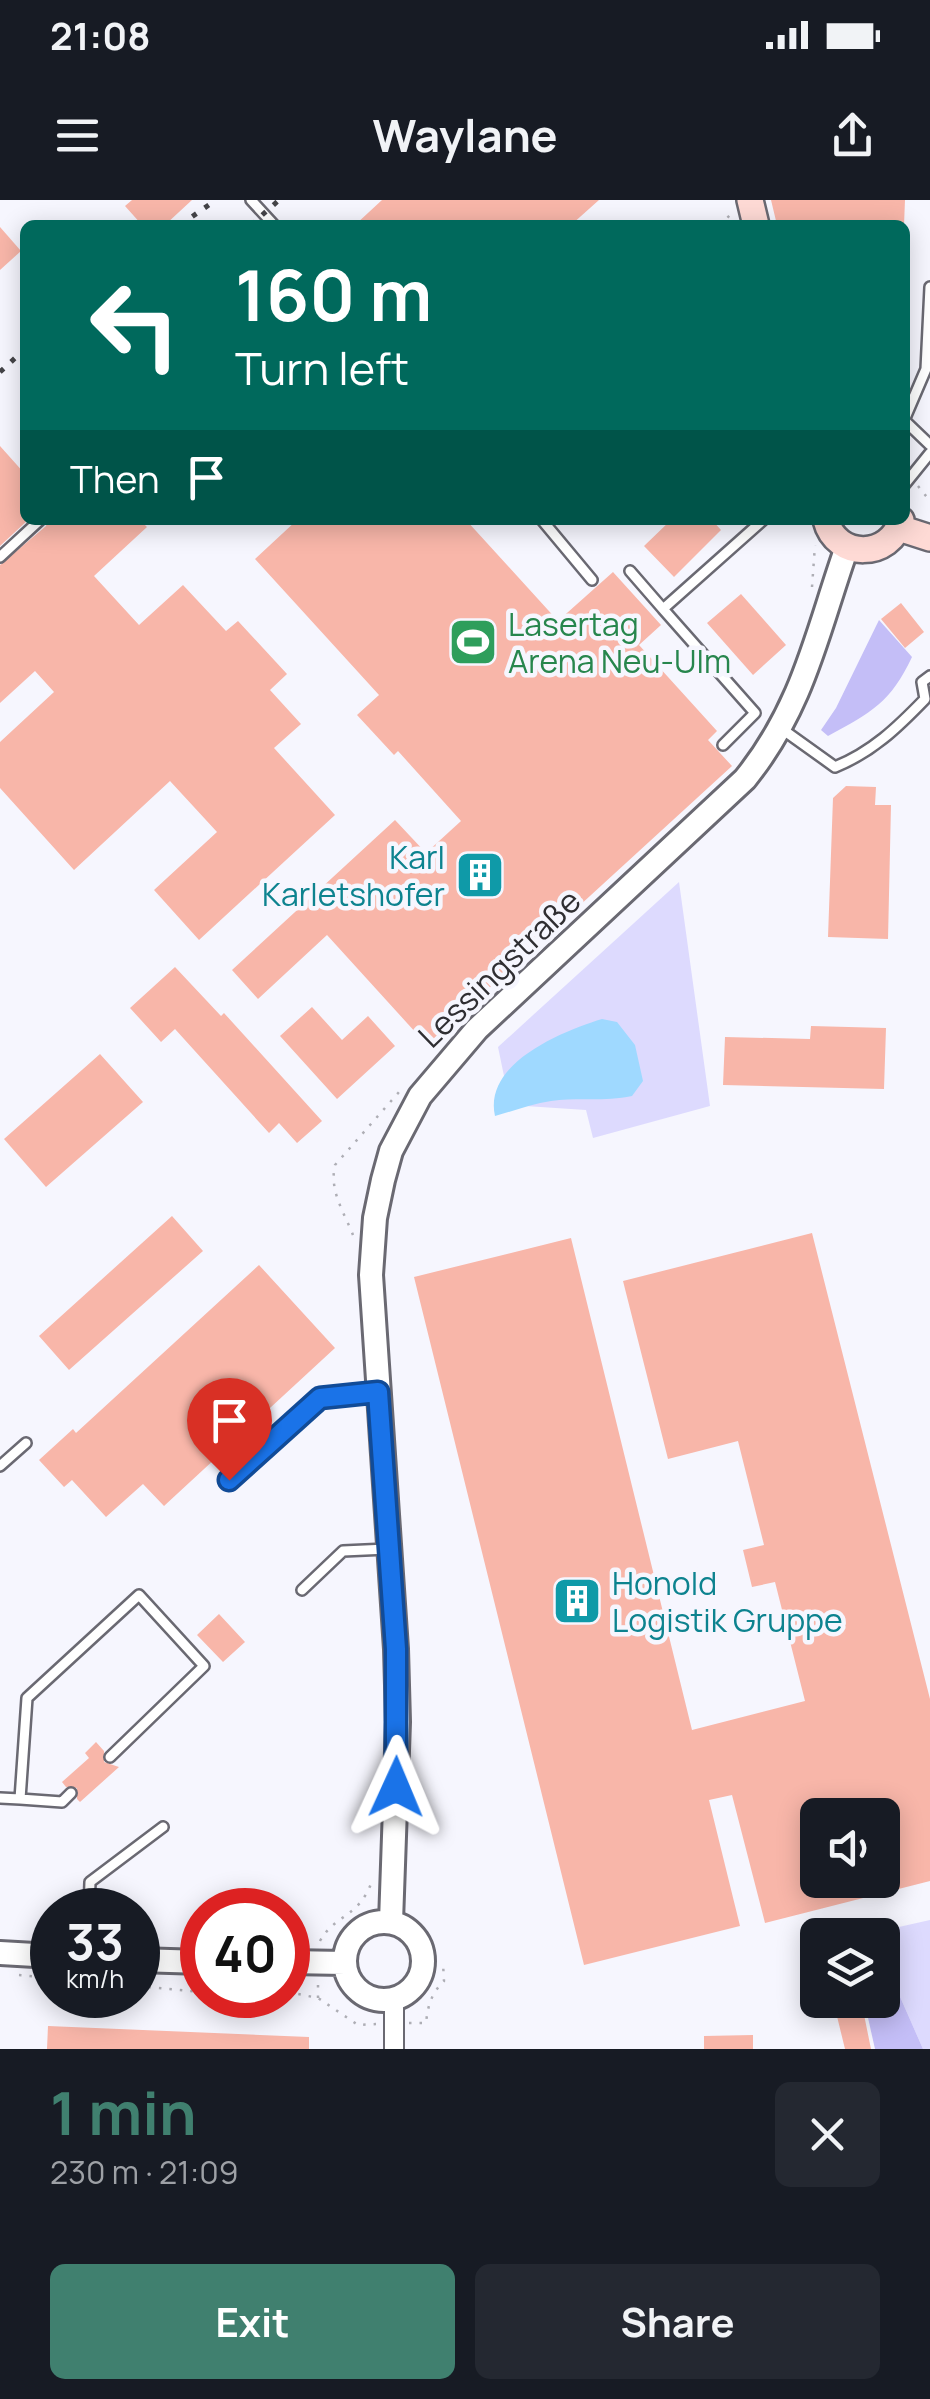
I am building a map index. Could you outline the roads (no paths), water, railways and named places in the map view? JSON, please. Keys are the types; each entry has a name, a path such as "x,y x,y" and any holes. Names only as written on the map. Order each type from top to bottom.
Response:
{"main road":[{"path":"828,525 835,538 847,547 869,550 882,546 899,525"},
{"path":"902,525 930,538"}],"street":[{"name":"Lessingstraße","path":"391,1922 398,1722 370,1275 375,1218 391,1151 420,1096 477,1029 745,779 782,728 813,657 847,547"},
{"path":"391,1922 411,1933 422,1954 421,1973 412,1990 394,2000 375,2000 353,1986 344,1963 350,1940 358,1932 368,1925 391,1922"},
{"path":"0,1953 30,1955"},
{"path":"310,1963 344,1963"},
{"path":"394,2000 394,2049"}],"lane":[{"path":"251,200 269,220"},
{"path":"910,407 926,369 930,287"},
{"path":"910,424 930,445"},
{"path":"910,478 930,454"},
{"path":"0,557 35,525"},
{"path":"546,525 592,580"},
{"path":"662,609 757,525"},
{"path":"630,571 756,712 722,745"},
{"path":"782,728 834,767 861,756 904,721 924,699 922,682 930,676"},
{"path":"229,1480 320,1398 378,1392"},
{"path":"0,1466 26,1443"},
{"path":"302,1590 342,1551 390,1549"},
{"path":"20,1799 27,1698 139,1595 204,1666 110,1757"},
{"path":"0,1798 62,1802 71,1793"},
{"path":"90,1888 90,1882 163,1827"}],"railway":[{"path":"187,220 216,200"},
{"path":"257,220 279,200"},
{"path":"0,372 20,354"}],"place":[{"name":"Lasertag Arena Neu-Ulm","path":"473,642"},
{"name":"Karl Karletshofer","path":"480,875"},
{"name":"Honold Logistik Gruppe","path":"577,1601"}]}
